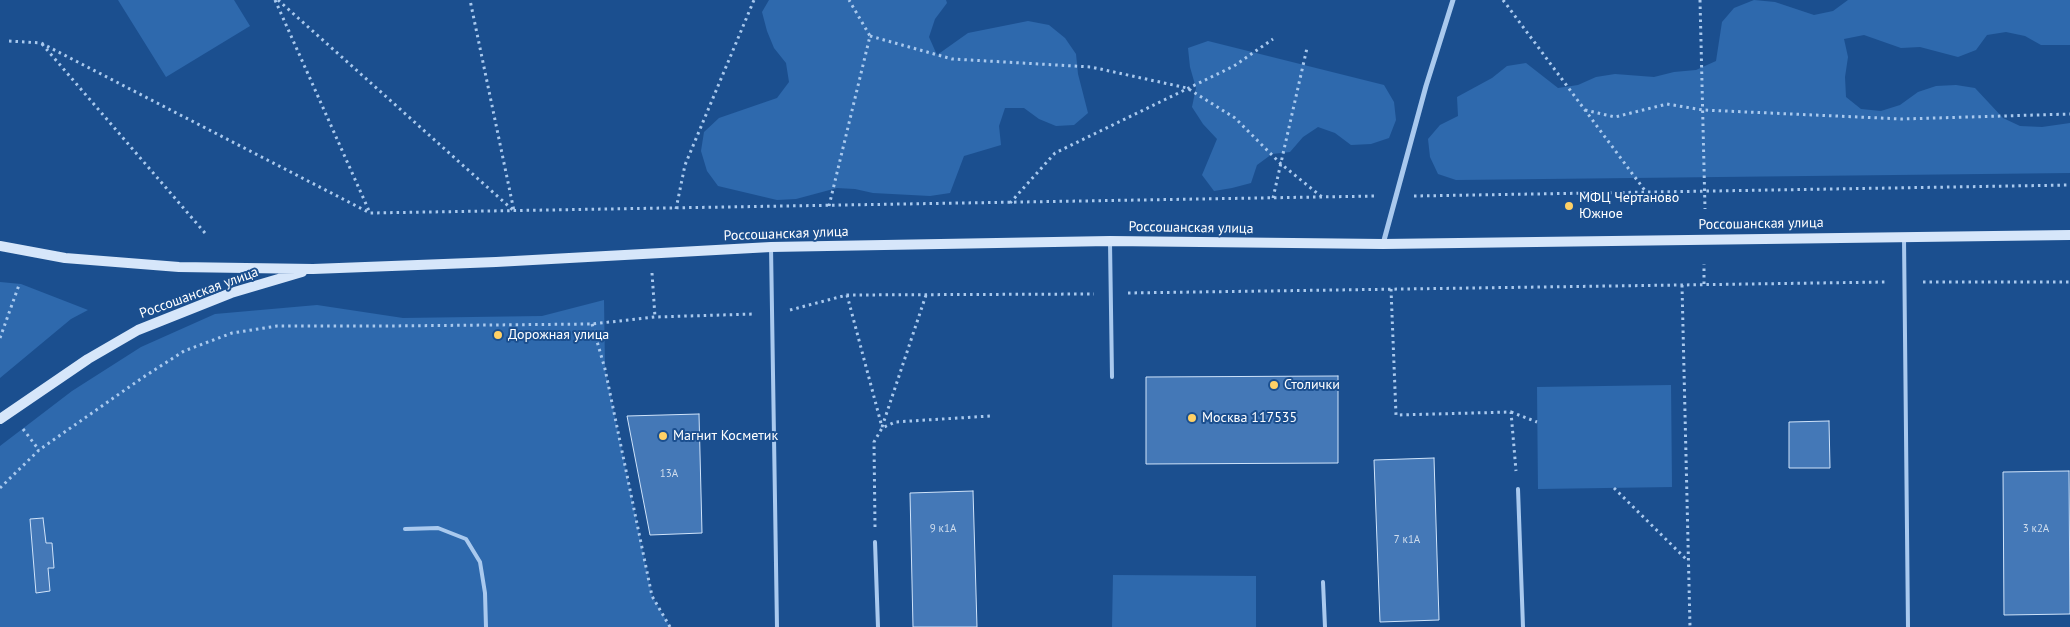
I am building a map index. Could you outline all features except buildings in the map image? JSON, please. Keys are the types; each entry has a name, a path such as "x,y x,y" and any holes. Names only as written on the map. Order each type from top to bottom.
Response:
{"street":[{"path":"1383,244 1426,86 1453,0"},
{"name":"Россошанская улица","path":"0,246 65,258 170,266 313,269 496,262 771,246 1110,241 1383,244 2070,234"},
{"name":"Россошанская улица","path":"0,419 88,359 138,330 231,293 313,269"}],"lane":[{"path":"1904,236 1908,627"},
{"path":"1110,241 1112,377"},
{"path":"771,246 777,627"},
{"path":"1518,490 1524,627"},
{"path":"404,529 438,528 466,539 480,562 485,593 486,627"},
{"path":"875,542 878,627"},
{"path":"1323,582 1325,627"}],"path":[{"path":"276,0 514,211"},
{"path":"276,0 370,214"},
{"path":"470,0 514,211"},
{"path":"676,209 685,165 754,0"},
{"path":"849,0 870,36 952,60 1091,67 1187,88 1235,118 1281,164 1323,197"},
{"path":"1503,0 1646,192"},
{"path":"1700,0 1705,209"},
{"path":"829,206 870,36"},
{"path":"1010,203 1055,153 1234,66 1273,39"},
{"path":"10,42 41,43 370,214 1382,196"},
{"path":"41,43 205,233"},
{"path":"1273,198 1307,48"},
{"path":"1585,110 1615,117 1667,104 1703,110 1902,119 2070,114"},
{"path":"1410,196 2070,185"},
{"path":"1704,264 1704,284"},
{"path":"652,273 655,317"},
{"path":"0,488 39,450 184,351 232,333 277,326 592,324 655,317 772,314 848,295 1111,294 1704,284 2070,282"},
{"path":"0,338 2,327 19,285"},
{"path":"1682,285 1690,627"},
{"path":"1391,289 1396,415 1511,412 1537,422"},
{"path":"848,295 882,428"},
{"path":"875,542 874,442 882,428 926,295"},
{"path":"592,324 605,369 652,596 670,627"},
{"path":"1511,412 1518,490"},
{"path":"882,428 895,422 990,416"},
{"path":"21,426 39,450"},
{"path":"1614,488 1688,562"}],"shaded area":[{"path":"118,0 234,0 250,26 166,77"},
{"path":"769,0 946,0 947,3 935,19 929,37 937,55 968,33 1028,21 1049,25 1065,38 1076,54 1078,74 1088,113 1074,125 1056,126 1039,119 1024,108 1005,108 999,126 1001,145 964,156 950,193 930,196 873,193 837,188 796,199 777,200 718,186 707,171 701,151 704,132 719,118 777,98 789,82 786,63 774,48 762,12"},
{"path":"1754,0 1775,2 1814,15 1833,11 1848,0 2070,0 2070,45 2041,45 2025,36 2006,32 1987,35 1976,50 1958,57 1920,47 1901,48 1864,35 1844,39 1848,57 1845,77 1846,97 1861,109 1881,111 1900,105 1918,92 1936,86 1956,85 1975,88 2003,118 2020,126 2042,127 2070,123 2070,173 1456,180 1438,174 1430,157 1428,139 1440,125 1458,116 1457,97 1492,78 1507,66 1526,63 1558,88 1578,85 1596,77 1615,74 1654,77 1674,72 1696,70 1716,61 1722,22 1734,8"},
{"path":"1208,41 1384,85 1394,102 1396,120 1389,138 1371,144 1351,145 1335,133 1318,127 1303,137 1290,152 1272,154 1257,165 1251,183 1214,191 1202,175 1217,139 1203,124 1192,107 1196,88 1190,67 1188,48"},
{"path":"0,282 21,284 88,310 71,319 0,378"},
{"path":"604,300 605,369 652,596 670,627 0,627 0,446 72,391 141,347 215,314 317,305 403,318 542,316"},
{"path":"1671,385 1672,487 1538,489 1537,387"},
{"path":"1113,575 1256,576 1256,627 1112,627"}],"place":[{"name":"МФЦ Чертаново Южное","path":"1569,206"},
{"name":"Дорожная улица","path":"498,335"},
{"name":"Столички","path":"1274,385"},
{"name":"Москва 117535","path":"1192,418"},
{"name":"Магнит Косметик","path":"663,436"}]}
